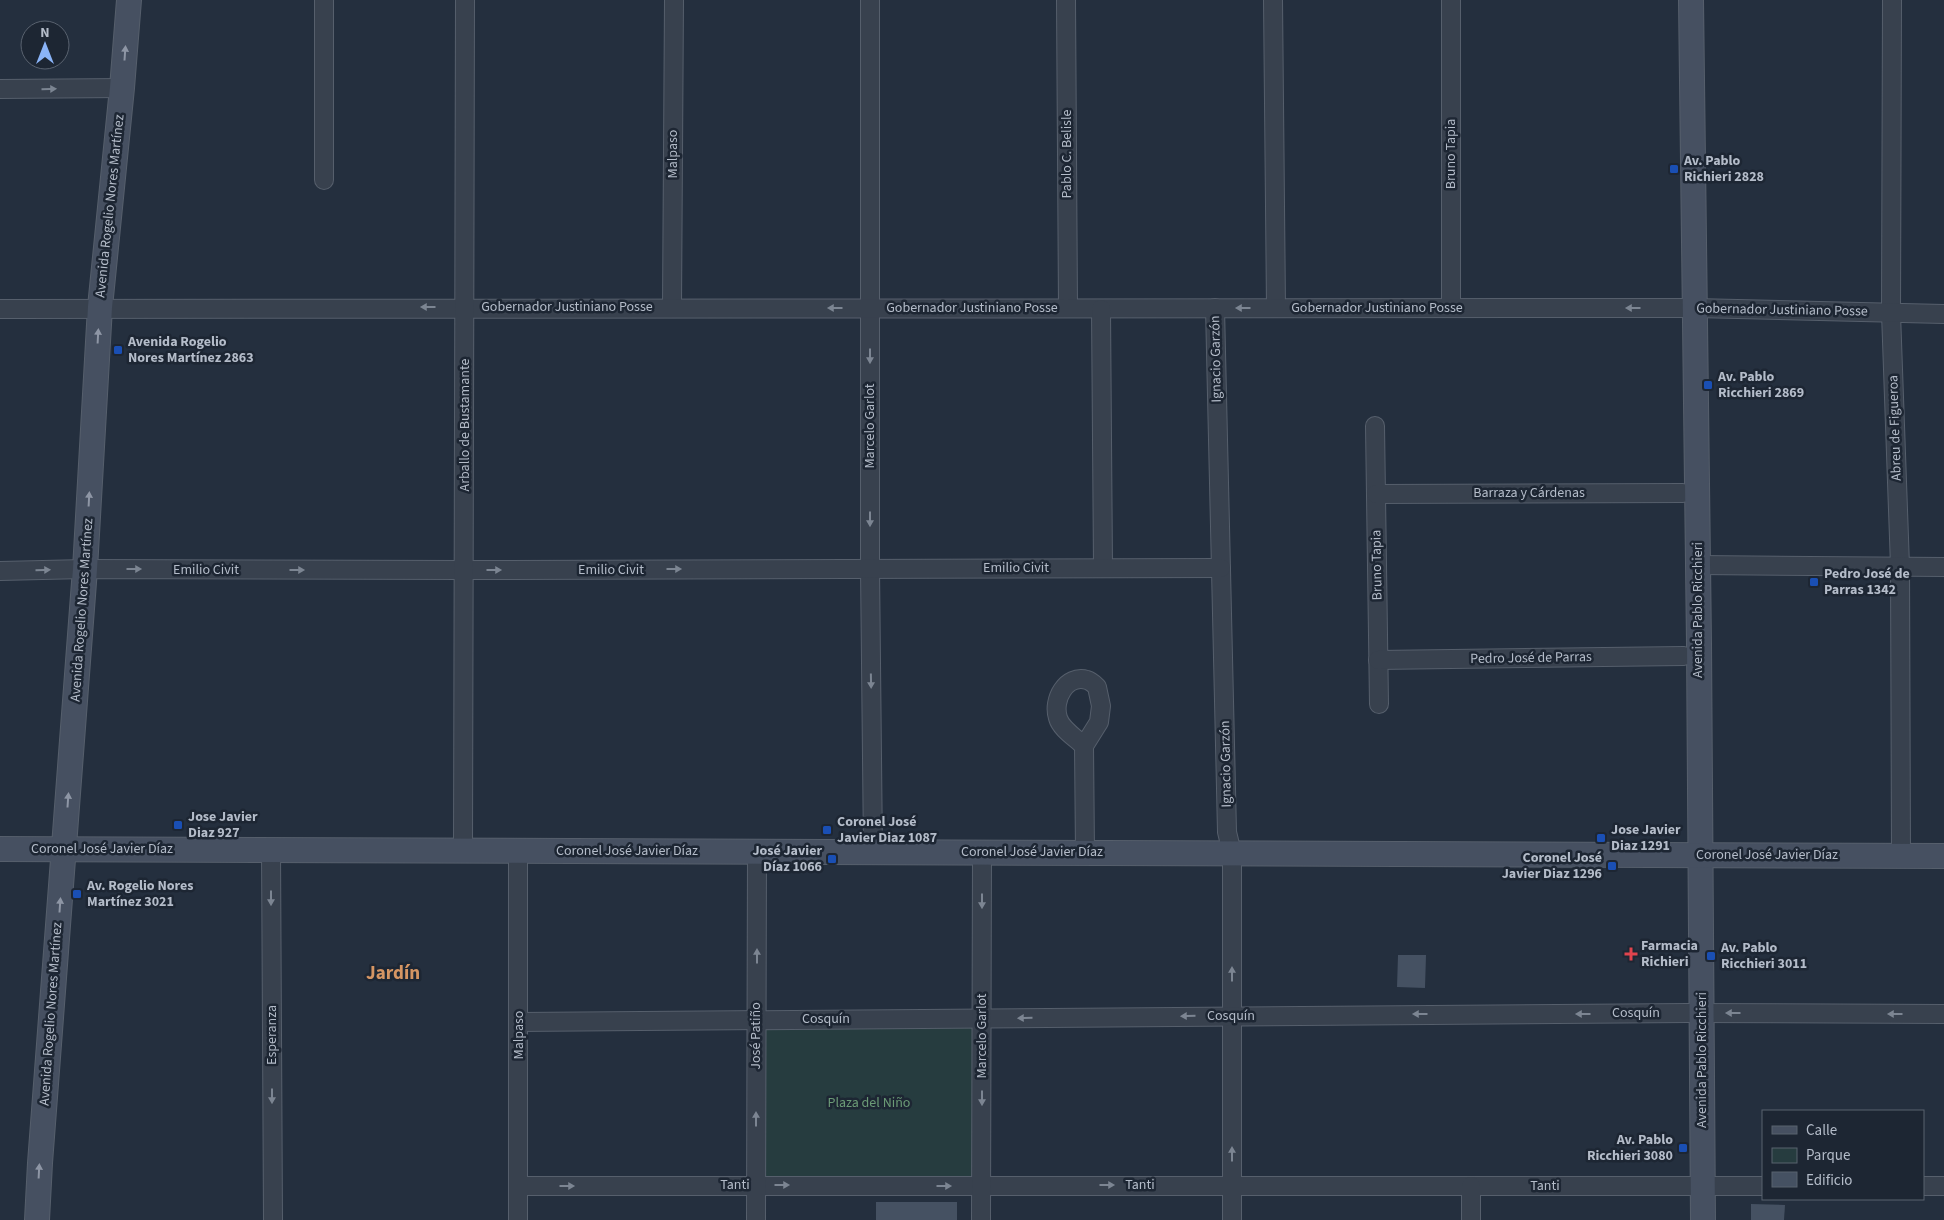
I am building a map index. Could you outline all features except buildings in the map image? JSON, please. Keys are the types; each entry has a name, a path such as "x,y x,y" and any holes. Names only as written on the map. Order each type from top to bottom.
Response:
{"main road":[{"name":"Avenida Rogelio Nores Martínez","path":"37,1220 85,569 100,307 129,0"},
{"name":"Avenida Pablo Ricchieri","path":"1679,0 1698,565 1693,855 1696,1187 1690,1220"},
{"name":"Avenida Pablo Ricchieri","path":"1692,0 1688,308 1683,493 1684,656 1693,855"},
{"name":"Coronel José Javier Díaz","path":"0,849 1944,856"},
{"name":"Avenida Pablo Ricchieri","path":"1696,1187 1703,1220"}],"street":[{"path":"324,0 324,180"},
{"name":"Arballo de Bustamante","path":"463,850 466,307 465,0"},
{"name":"Malpaso","path":"672,307 674,0"},
{"name":"Marcelo Garlot","path":"870,0 870,568 873,852"},
{"name":"Pablo C. Belisle","path":"1066,0 1068,308"},
{"path":"1273,0 1276,308"},
{"name":"Bruno Tapia","path":"1451,0 1451,308"},
{"name":"Abreu de Figueroa","path":"1892,0 1891,313 1900,566 1901,856"},
{"path":"0,89 122,88"},
{"name":"Gobernador Justiniano Posse","path":"0,309 100,307 1688,308 1944,314"},
{"name":"Ignacio Garzón","path":"1215,308 1227,832 1232,853 1232,1220"},
{"path":"1102,309 1103,567"},
{"name":"Bruno Tapia","path":"1375,426 1379,704"},
{"name":"Barraza y Cárdenas","path":"1376,494 1683,493"},
{"path":"1698,565 1944,567"},
{"name":"Emilio Civit","path":"0,571 85,569 1222,568"},
{"name":"Pedro José de Parras","path":"1378,660 1684,656"},
{"path":"1084,746 1085,852"},
{"name":"Esperanza","path":"271,850 273,1220"},
{"name":"Malpaso","path":"518,850 518,1220"},
{"name":"José Patiño","path":"756,1220 757,851"},
{"name":"Marcelo Garlot","path":"981,1220 982,852"},
{"name":"Cosquín","path":"519,1022 1694,1013 1944,1014"},
{"name":"Tanti","path":"518,1186 1762,1186"},
{"path":"1471,1186 1471,1220"},
{"path":"1924,1186 1944,1186"}],"green space":[{"name":"Plaza del Niño","path":"982,1018 981,1186 756,1185 756,1020"}],"place":[{"name":"Av. Pablo Richieri 2828","path":"1674,169"},
{"name":"Avenida Rogelio Nores Martínez 2863","path":"118,350"},
{"name":"Av. Pablo Ricchieri 2869","path":"1708,385"},
{"name":"Pedro José de Parras 1342","path":"1814,582"},
{"name":"Jose Javier Diaz 927","path":"178,825"},
{"name":"Coronel José Javier Diaz 1087","path":"827,830"},
{"name":"Jose Javier Diaz 1291","path":"1601,838"},
{"name":"José Javier Díaz 1066","path":"832,859"},
{"name":"Coronel José Javier Diaz 1296","path":"1612,866"},
{"name":"Av. Rogelio Nores Martínez 3021","path":"77,894"},
{"name":"Farmacia Richieri","path":"1631,954"},
{"name":"Av. Pablo Ricchieri 3011","path":"1711,956"},
{"name":"Av. Pablo Ricchieri 3080","path":"1683,1148"}],"district":[{"name":"Jardín","path":"393,973"}]}
